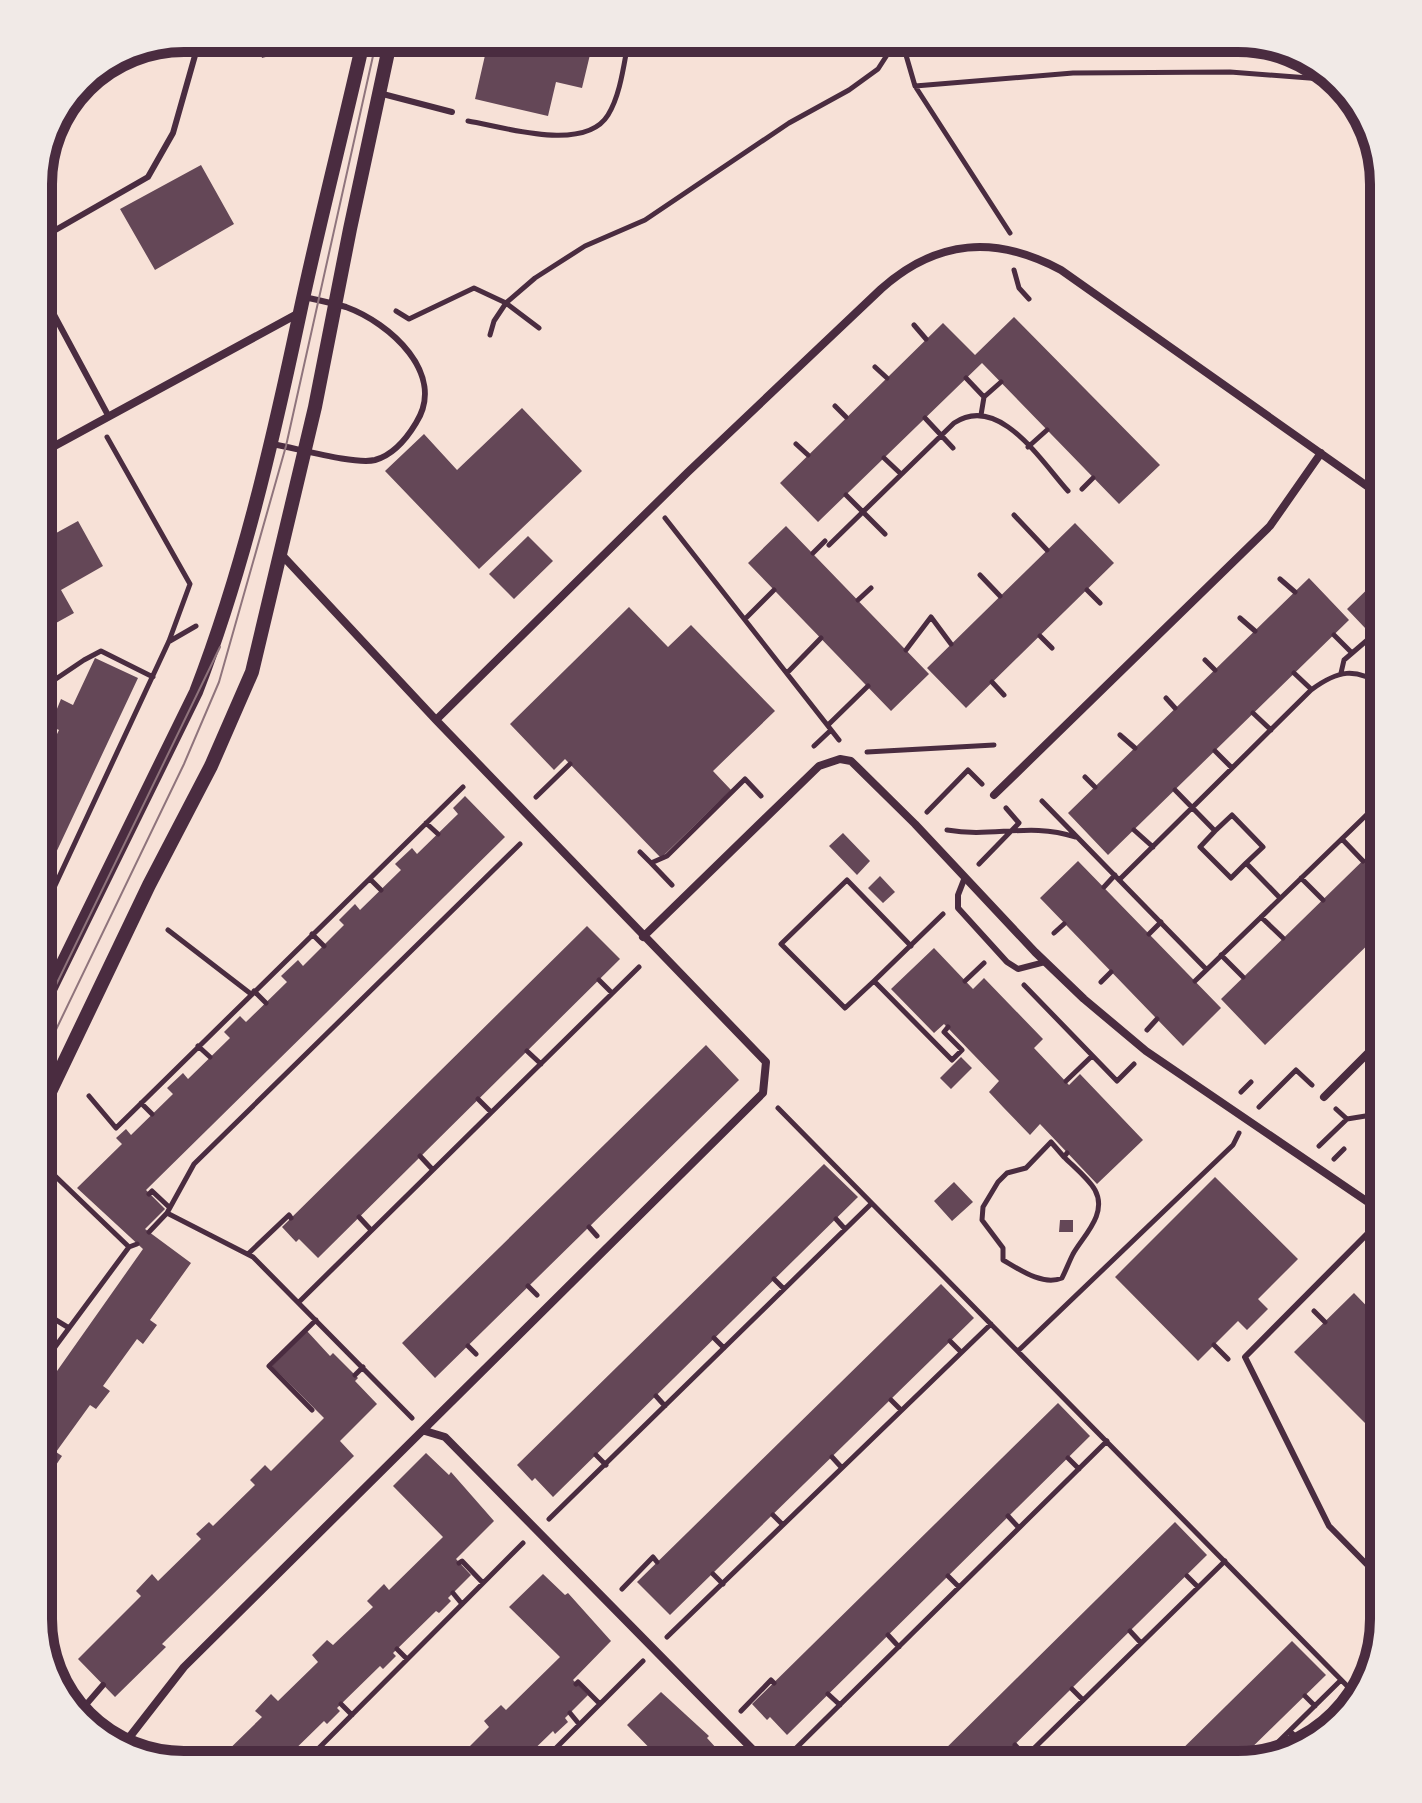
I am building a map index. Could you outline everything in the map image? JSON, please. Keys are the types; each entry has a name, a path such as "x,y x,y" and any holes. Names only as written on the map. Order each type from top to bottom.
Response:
{"street":[{"path":"52,985 196,692 243,556 272,444 299,313 361,52"},
{"path":"52,1088 228,730 252,672 305,450 388,52"},
{"path":"436,720 655,504 881,289 912,264 939,252 966,247 1015,250 1035,256 1061,270 1370,488"},
{"path":"52,447 299,313"},
{"path":"994,795 1270,526 1321,453"},
{"path":"128,1739 184,1667 763,1093 766,1062 643,937 279,553"},
{"path":"643,937 819,766 829,760 851,761 1045,962 1146,1051 1370,1205"},
{"path":"1324,1097 1370,1051"},
{"path":"425,1431 445,1437 754,1751"}],"lane":[{"path":"52,232 148,177 173,133 196,52"},
{"path":"379,93 452,112"},
{"path":"272,444 348,460 376,460 387,455 407,437 424,405 422,375 395,336 349,308 304,297"},
{"path":"52,311 109,417"},
{"path":"965,877 958,898 958,908 963,916 1007,962 1018,969 1045,962"},
{"path":"1370,1229 1245,1357 1329,1526 1370,1568"},
{"path":"85,1705 103,1685"}],"path":[{"path":"465,121 564,137 593,129 601,124 613,104 626,52"},
{"path":"490,335 494,321 506,303 535,278 585,246 645,220 789,123 849,90 878,69 890,52"},
{"path":"904,52 915,86 1013,238 1014,279 1029,299"},
{"path":"915,86 1073,73 1230,72 1317,79"},
{"path":"383,303 409,319 474,288 506,303 539,328"},
{"path":"914,325 926,339"},
{"path":"875,367 887,378"},
{"path":"966,378 984,397"},
{"path":"981,415 984,397 1001,382"},
{"path":"835,406 846,417"},
{"path":"813,553 862,512 961,419 981,415 1003,422 1068,491"},
{"path":"925,418 953,448"},
{"path":"52,892 153,677 190,584 99,422"},
{"path":"1028,447 1047,430"},
{"path":"796,444 808,455"},
{"path":"884,458 901,474"},
{"path":"1082,489 1093,478"},
{"path":"846,495 885,534"},
{"path":"655,504 840,741"},
{"path":"1014,515 1047,550"},
{"path":"980,575 1000,596"},
{"path":"1280,579 1295,592"},
{"path":"858,600 871,588"},
{"path":"745,619 774,590"},
{"path":"1087,590 1100,603"},
{"path":"906,650 931,617 951,644"},
{"path":"1240,618 1255,631"},
{"path":"1334,635 1352,653"},
{"path":"1040,636 1052,648"},
{"path":"787,673 821,638"},
{"path":"1341,673 1344,660 1370,638"},
{"path":"52,680 101,651 153,677"},
{"path":"1205,660 1215,670"},
{"path":"1294,673 1311,690"},
{"path":"1104,887 1153,847 1311,690 1341,673 1370,677"},
{"path":"992,682 1004,695"},
{"path":"811,749 868,686"},
{"path":"1166,698 1175,708"},
{"path":"1253,713 1271,730"},
{"path":"1120,735 1135,748"},
{"path":"863,752 994,745"},
{"path":"1215,751 1232,768"},
{"path":"534,800 570,764"},
{"path":"915,824 968,770 994,795 1019,823 965,877"},
{"path":"1085,777 1095,787"},
{"path":"651,863 667,856 745,779 761,796 771,787"},
{"path":"89,1096 116,1128 463,787"},
{"path":"1175,790 1215,831"},
{"path":"1042,801 1206,969"},
{"path":"1195,981 1370,812"},
{"path":"1232,815 1263,847 1231,878 1200,847 1215,831 1232,815"},
{"path":"426,823 438,834"},
{"path":"915,824 978,835 1025,828 1045,829 1078,838"},
{"path":"1134,830 1153,847"},
{"path":"1342,839 1363,861"},
{"path":"151,1228 168,1210 194,1164 520,844"},
{"path":"640,852 684,897"},
{"path":"1246,863 1280,898"},
{"path":"1301,878 1323,900"},
{"path":"370,879 381,890"},
{"path":"911,946 847,880 781,944 845,1008 911,946 958,898"},
{"path":"1261,917 1283,938"},
{"path":"1149,934 1161,922"},
{"path":"1054,933 1064,924"},
{"path":"168,930 266,1003"},
{"path":"312,934 324,946"},
{"path":"1221,955 1243,977"},
{"path":"299,1302 639,967"},
{"path":"1018,969 1020,980 1117,1081 1146,1051"},
{"path":"965,981 977,970"},
{"path":"1101,982 1111,972"},
{"path":"599,980 612,993"},
{"path":"874,981 952,1060 962,1050 944,1032 948,1027"},
{"path":"1146,1031 1157,1019"},
{"path":"198,1046 210,1057"},
{"path":"527,1051 541,1064"},
{"path":"1066,1081 1092,1056"},
{"path":"478,1099 491,1112"},
{"path":"141,1103 152,1114"},
{"path":"778,1108 1350,1689"},
{"path":"1347,1119 1370,1115"},
{"path":"1018,1351 1233,1145 1245,1120"},
{"path":"1051,1142 1066,1155 1093,1187 1097,1194 1097,1208 1089,1234 1074,1252 1062,1278 1056,1281 1027,1275 1003,1260 1003,1248 982,1220 983,1207 1007,1173 1026,1168 1051,1142"},
{"path":"420,1156 433,1170"},
{"path":"52,1173 129,1247"},
{"path":"149,1194 152,1191 168,1210 250,1256 425,1431"},
{"path":"548,1521 871,1204"},
{"path":"250,1256 289,1215 291,1218"},
{"path":"359,1217 371,1230"},
{"path":"836,1219 845,1229"},
{"path":"52,1351 129,1247 137,1244"},
{"path":"774,1279 784,1289"},
{"path":"52,1318 69,1328"},
{"path":"312,1410 269,1366 316,1320"},
{"path":"553,1751 991,1324"},
{"path":"714,1338 724,1348"},
{"path":"950,1341 961,1352"},
{"path":"355,1375 363,1367"},
{"path":"656,1396 665,1406"},
{"path":"891,1400 901,1410"},
{"path":"793,1751 1107,1441"},
{"path":"596,1455 606,1465"},
{"path":"832,1457 842,1468"},
{"path":"1068,1458 1079,1469"},
{"path":"773,1515 783,1525"},
{"path":"1008,1516 1019,1528"},
{"path":"316,1751 527,1540"},
{"path":"618,1592 653,1557 657,1562"},
{"path":"459,1563 462,1561 483,1583"},
{"path":"1030,1751 1225,1561"},
{"path":"713,1574 723,1584"},
{"path":"948,1576 959,1587"},
{"path":"1187,1576 1198,1587"},
{"path":"453,1593 462,1604"},
{"path":"1130,1631 1141,1643"},
{"path":"888,1635 899,1647"},
{"path":"397,1649 407,1659"},
{"path":"738,1714 771,1680 774,1683"},
{"path":"1272,1747 1341,1680"},
{"path":"576,1684 578,1682 599,1703"},
{"path":"1072,1689 1083,1700"},
{"path":"828,1694 840,1705"},
{"path":"1305,1696 1315,1706"},
{"path":"341,1704 352,1715"},
{"path":"570,1713 579,1724"},
{"path":"1290,1731 1296,1737"},
{"path":"1015,1745 1020,1751"}],"building":[{"path":"260,52 277,54 262,58"},
{"path":"486,52 591,52 582,88 556,82 548,116 475,99"},
{"path":"201,165 234,224 155,270 120,209"},
{"path":"1014,317 1160,465 1119,504 982,363 818,522 780,483 943,323 975,355"},
{"path":"522,408 582,471 479,569 385,471 424,434 457,470"},
{"path":"78,521 103,566 61,590 74,613 52,625 52,535"},
{"path":"1075,523 1114,563 966,708 927,668"},
{"path":"786,526 929,674 891,711 748,563"},
{"path":"528,536 553,561 514,599 489,574"},
{"path":"1309,578 1349,620 1108,855 1068,813"},
{"path":"1370,587 1370,633 1347,609"},
{"path":"629,607 668,647 691,625 775,711 713,771 731,790 661,858 565,759 554,770 510,724"},
{"path":"95,658 138,678 52,861 52,744 59,730 52,727 52,721 61,699 73,705"},
{"path":"465,796 505,837 146,1190 165,1209 145,1229 191,1263 150,1320 157,1325 143,1344 137,1339 103,1386 110,1391 96,1409 90,1405 56,1452 62,1456 52,1471 52,1378 143,1249 77,1188 122,1144 116,1138 126,1129 131,1135 173,1094 167,1088 183,1073 188,1079 230,1038 224,1032 240,1016 246,1022 287,982 281,976 298,960 303,966 344,925 339,920 355,904 360,910 401,870 395,864 412,848 417,854 458,814 453,808"},
{"path":"843,833 870,861 857,875 829,846"},
{"path":"1370,854 1370,943 1265,1045 1221,999"},
{"path":"1078,861 1221,1008 1183,1046 1040,898"},
{"path":"880,876 895,892 883,903 868,888"},
{"path":"587,926 620,959 318,1258 299,1239 296,1242 282,1227"},
{"path":"934,948 973,989 984,978 1043,1039 1034,1048 1069,1085 1080,1074 1143,1140 1097,1184 1040,1124 1030,1135 1003,1107 989,1092 999,1081 944,1024 934,1033 891,989"},
{"path":"706,1045 739,1080 435,1378 402,1343"},
{"path":"961,1057 972,1068 951,1089 940,1078"},
{"path":"824,1164 858,1197 553,1497 535,1478 532,1481 517,1465"},
{"path":"1215,1177 1298,1259 1258,1299 1268,1309 1247,1330 1238,1321 1198,1361 1115,1277"},
{"path":"954,1182 973,1202 952,1221 934,1201"},
{"path":"1060,1220 1073,1220 1073,1232 1059,1232"},
{"path":"941,1284 974,1318 670,1615 637,1582"},
{"path":"1354,1293 1370,1310 1370,1428 1294,1352"},
{"path":"307,1331 330,1356 333,1353 358,1378 355,1381 377,1404 340,1441 354,1456 162,1644 166,1647 115,1697 78,1659 141,1596 136,1591 152,1574 158,1581 201,1539 196,1534 209,1522 213,1526 255,1485 250,1480 265,1465 271,1471 324,1418 272,1366"},
{"path":"1058,1403 1090,1436 787,1735 770,1717 767,1720 752,1704"},
{"path":"426,1453 449,1475 451,1472 494,1521 456,1559 471,1575 448,1598 451,1601 439,1613 436,1611 393,1653 396,1656 383,1669 380,1666 337,1708 340,1711 327,1724 324,1721 293,1751 227,1751 262,1717 255,1711 271,1694 278,1701 318,1662 312,1655 327,1640 333,1645 373,1607 367,1601 384,1584 389,1590 443,1537 393,1486"},
{"path":"1175,1522 1207,1555 1008,1751 943,1751"},
{"path":"543,1574 565,1595 568,1593 611,1641 573,1680 588,1695 565,1718 568,1722 555,1734 553,1731 532,1751 465,1751 489,1727 484,1721 501,1705 506,1710 560,1657 509,1607"},
{"path":"1292,1641 1326,1675 1249,1750 1180,1751"},
{"path":"661,1692 709,1736 707,1738 719,1751 652,1751 627,1725"}],"tram line":[{"path":"52,1038 184,764 219,682 286,446 374,52"},
{"path":"52,993 220,647"}]}
